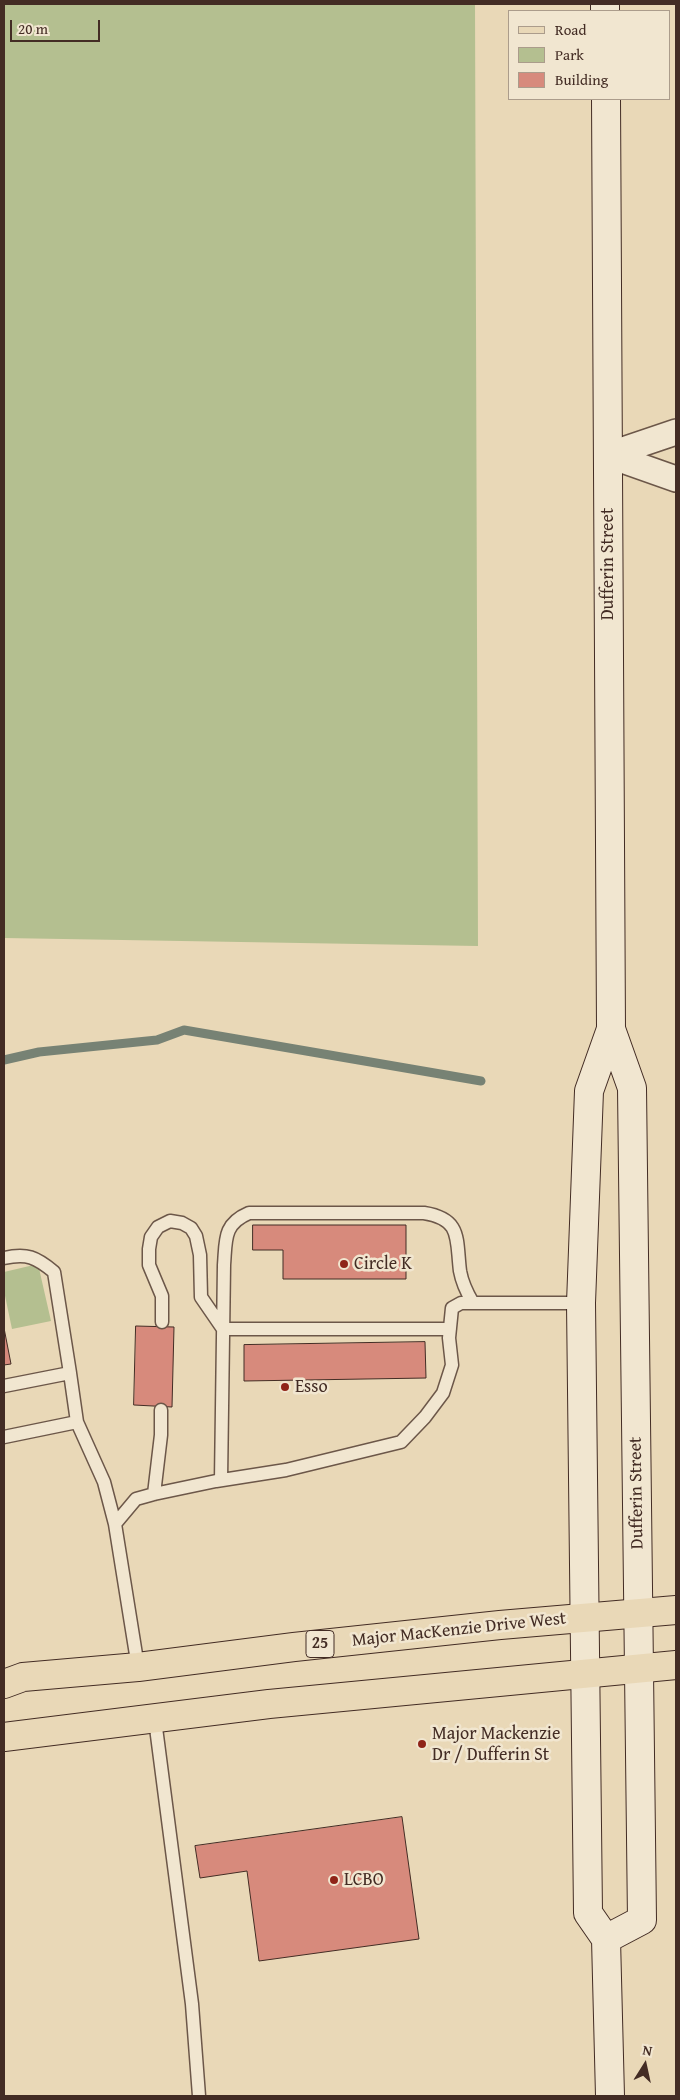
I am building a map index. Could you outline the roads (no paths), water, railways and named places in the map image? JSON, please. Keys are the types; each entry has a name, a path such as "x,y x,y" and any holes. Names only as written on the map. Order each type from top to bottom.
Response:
{"main road":[{"name":"Dufferin Street","path":"606,100 611,1029 632,1088 642,1920 606,1939 588,1913 581,1303 589,1091 611,1029"},
{"name":"Major MacKenzie Drive West","path":"4,1684 23,1677 138,1667 294,1647 676,1610"},
{"path":"4,1737 155,1720 269,1704 676,1665"},
{"path":"606,1939 610,2096"}],"street":[{"path":"608,455 676,432"},
{"path":"608,455 676,479"}],"lane":[{"path":"221,1480 226,1236 237,1218 249,1213 424,1213 445,1218 456,1236 460,1271 466,1290 473,1303"},
{"path":"162,1322 162,1296 149,1265 149,1249 151,1237 158,1227 170,1221 182,1223 191,1228 196,1236 200,1255 201,1297 223,1329"},
{"path":"4,1258 29,1256 54,1272 77,1422 104,1482 115,1524 138,1667"},
{"path":"115,1524 136,1499 221,1480 286,1470 401,1442 425,1417 443,1393 452,1365 450,1329 452,1308 461,1303 581,1303"},
{"path":"223,1329 450,1329"},
{"path":"4,1386 70,1373"},
{"path":"154,1494 161,1435 161,1410"},
{"path":"4,1437 77,1422"},
{"path":"155,1720 192,2004 198,2096"}],"waterway":[{"path":"4,1060 39,1052 157,1040 184,1030 481,1081"}],"place":[{"name":"Circle K","path":"344,1264"},
{"name":"Esso","path":"285,1387"},
{"name":"Major Mackenzie Dr / Dufferin St","path":"422,1744"},
{"name":"LCBO","path":"334,1880"}]}
